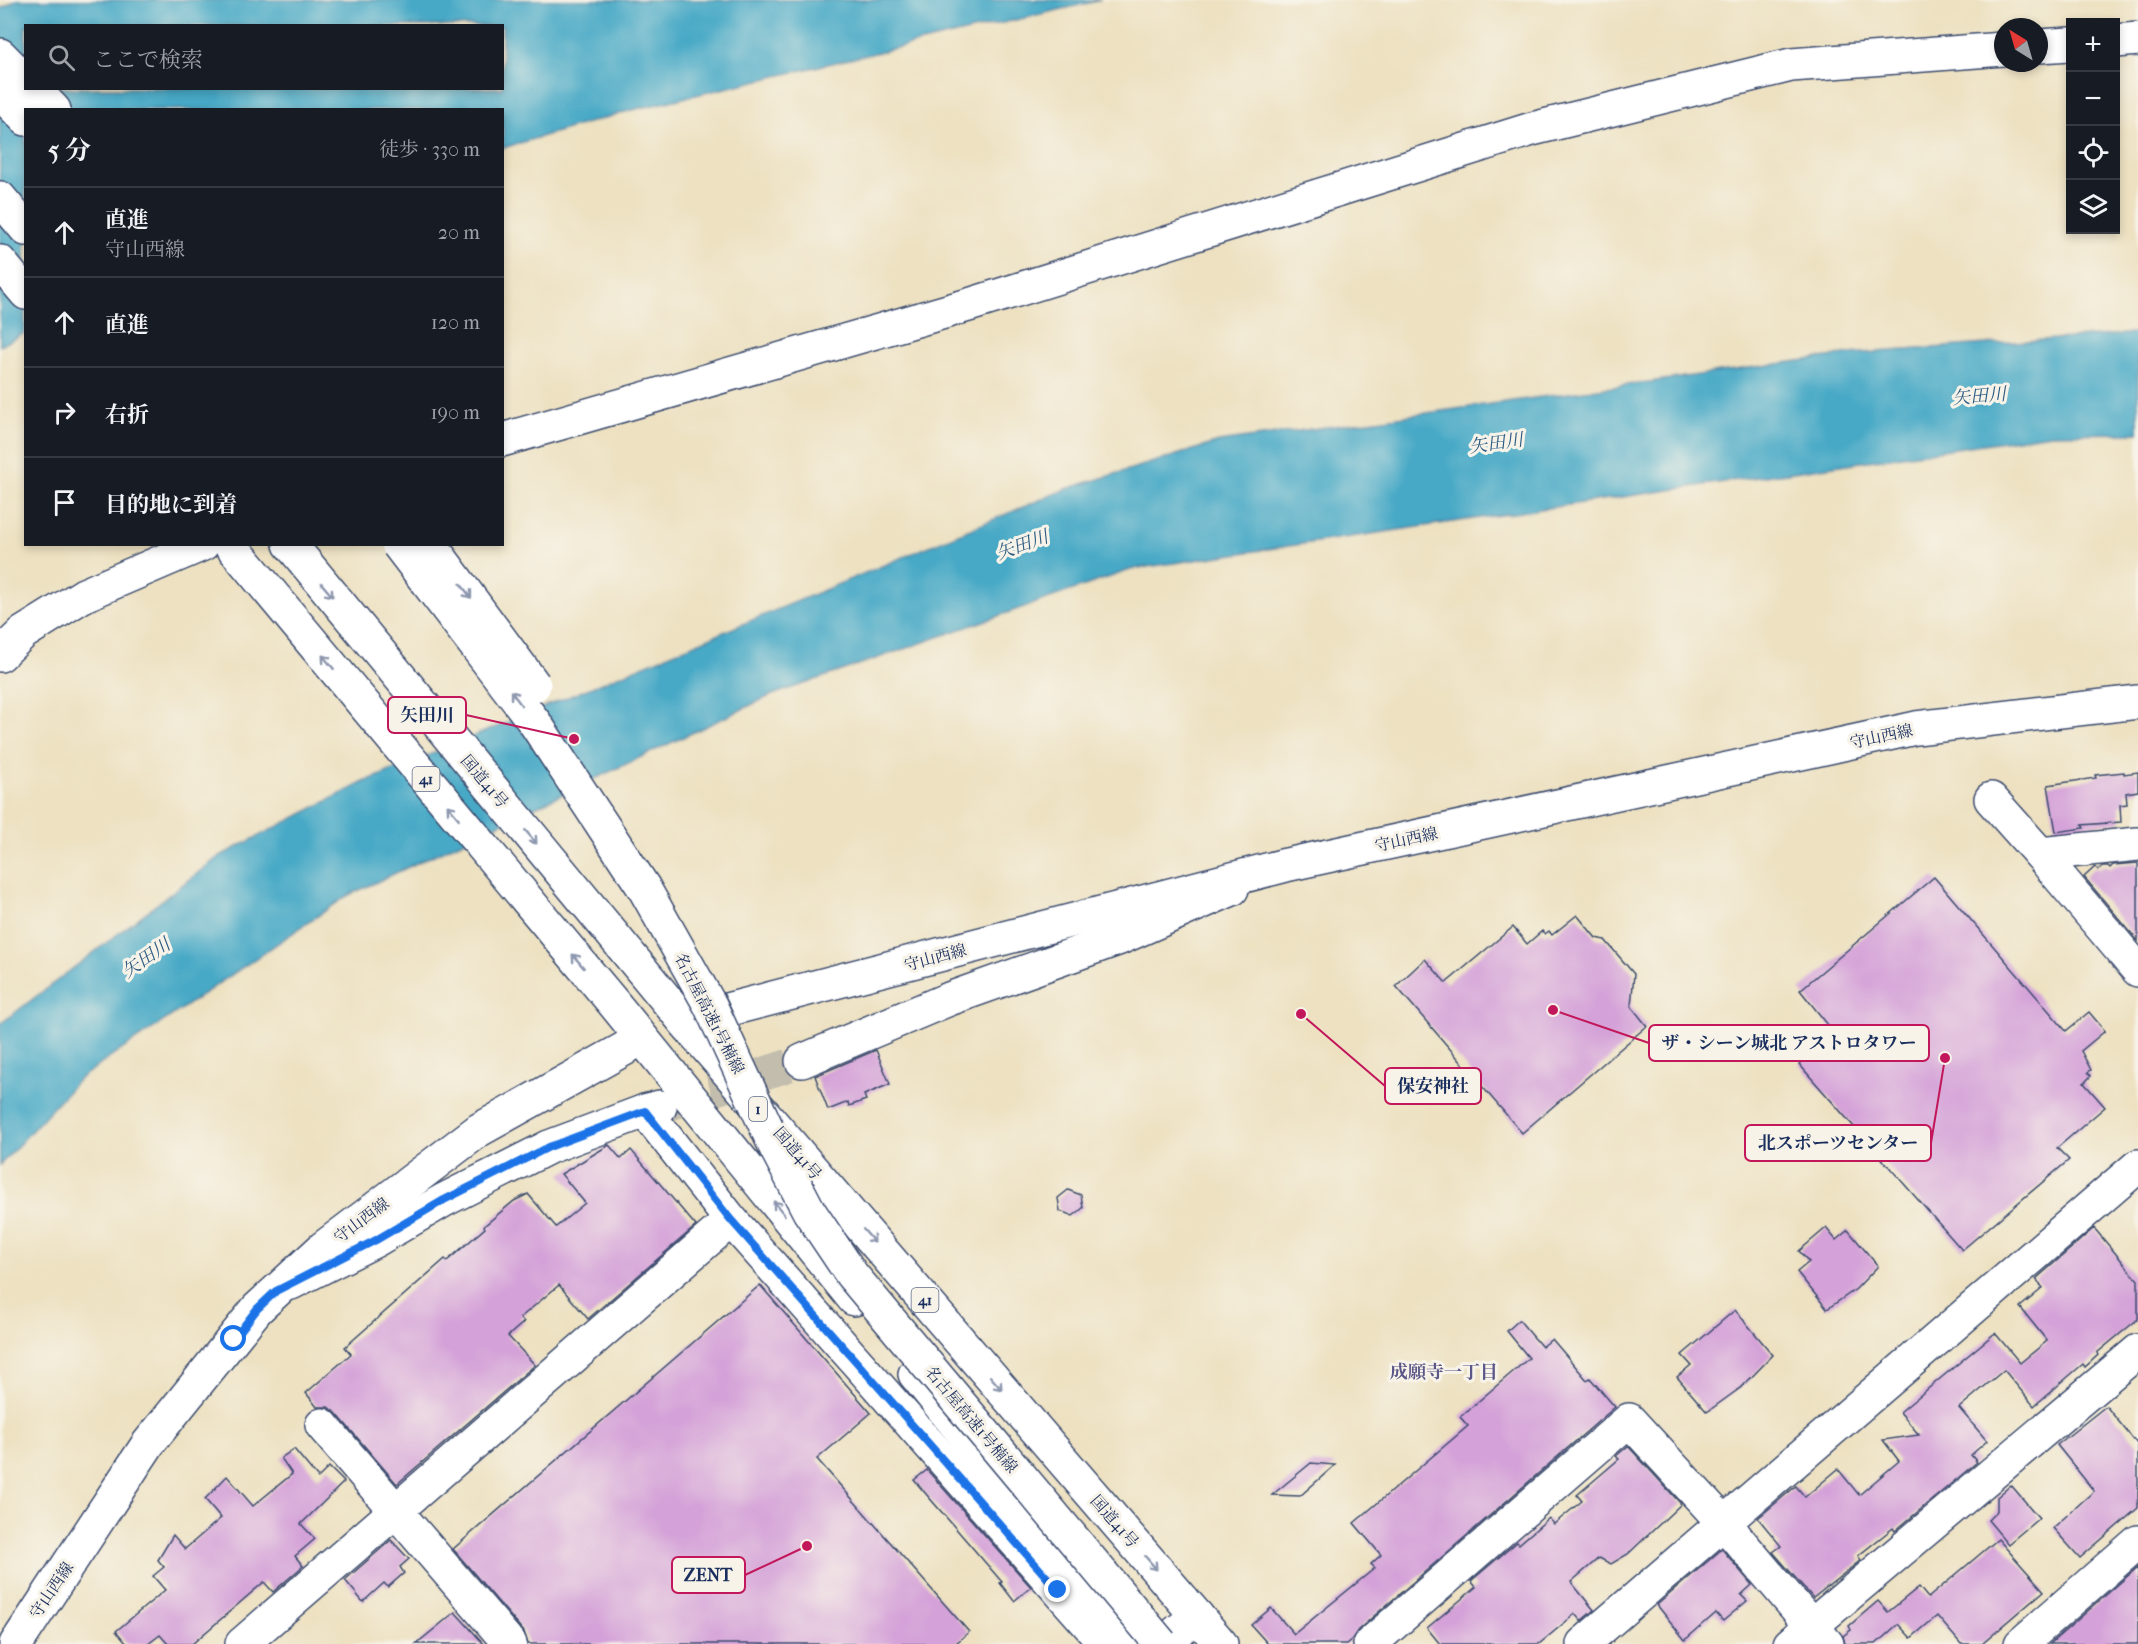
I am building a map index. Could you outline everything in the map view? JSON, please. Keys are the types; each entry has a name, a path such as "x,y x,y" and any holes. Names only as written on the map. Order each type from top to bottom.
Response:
{"main road":[{"path":"2120,41 2138,39"},
{"path":"2048,45 2066,44"},
{"path":"504,439 972,304 1532,129 1791,65 1994,50"},
{"path":"0,55 24,79"},
{"path":"35,90 52,108"},
{"path":"0,93 24,117"},
{"path":"0,198 24,227"},
{"path":"0,262 24,291"},
{"path":"0,655 23,633 84,595 198,546"},
{"name":"41","path":"232,546 616,1006 1134,1644"},
{"name":"国道41号","path":"292,546 684,1021 1221,1644"},
{"name":"名古屋高速1号楠線","path":"400,546 535,723 644,888 710,1005 776,1148 804,1200 852,1275 1161,1644"},
{"name":"名古屋高速1号楠線","path":"431,546 553,712 658,881 722,1001 786,1142 821,1205 863,1267 982,1415 1176,1644"},
{"name":"守山西線","path":"684,1021 1286,865 1916,728 2138,702"},
{"path":"1991,799 2138,970"},
{"path":"2040,854 2138,844"},
{"path":"802,1060 949,999 1120,938 1286,865"},
{"name":"守山西線","path":"16,1644 148,1444 257,1309 323,1248 479,1130 624,1049 640,1037"},
{"path":"276,1291 376,1240 444,1200 549,1147 653,1109 731,1220 1106,1644"},
{"path":"1583,1644 2138,1166"},
{"path":"242,1644 731,1220"},
{"path":"1370,1644 1629,1420 1723,1522 1809,1638 2138,1351"},
{"path":"322,1425 510,1644"},
{"path":"2021,1644 2138,1542"},
{"path":"1161,1644 1197,1616"}],"water":[{"path":"16,0 1101,0 632,110 504,148 504,108 24,108 24,334 0,346 0,9"},
{"name":"矢田川","path":"2138,333 2138,433 2051,434 1133,569 772,695 347,896 79,1079 0,1165 0,1024 220,856 364,782 1066,489 1219,442 1849,354"}],"building":[{"path":"2124,772 2124,774 2138,772 2138,791 2126,793 2127,804 2120,805 2121,822 2082,825 2084,828 2056,832 2048,785 2096,778 2095,775"},
{"path":"2138,863 2138,941 2084,877 2095,867 2099,870 2102,866 2110,868 2113,865"},
{"path":"1934,877 2066,1031 2089,1012 2105,1031 2081,1051 2091,1070 2088,1072 2091,1076 2084,1083 2105,1107 2057,1148 2069,1160 1962,1250 1799,1064 1836,1035 1800,990"},
{"path":"1577,915 1596,938 1605,940 1634,974 1631,1006 1647,1026 1522,1133 1396,986 1425,959 1446,983 1513,927 1527,944 1542,931 1545,934 1549,931 1552,935"},
{"path":"876,1050 890,1084 864,1095 866,1100 849,1106 848,1102 828,1110 815,1076"},
{"path":"609,1145 621,1159 631,1150 696,1226 588,1319 559,1285 520,1318 524,1322 508,1336 535,1365 397,1484 336,1413 328,1407 317,1407 306,1393 351,1354 345,1347 514,1201 528,1194 556,1227 585,1203 561,1174"},
{"path":"1068,1190 1081,1195 1083,1208 1073,1216 1060,1211 1058,1198"},
{"path":"1826,1228 1836,1240 1848,1230 1878,1266 1856,1289 1827,1309 1797,1272 1809,1262 1799,1251"},
{"path":"2094,1228 2138,1280 2138,1319 2097,1353 2098,1355 2085,1367 2083,1364 2034,1406 2004,1370 1959,1408 1987,1441 1971,1455 1977,1462 1895,1531 1893,1528 1858,1556 1861,1560 1813,1598 1773,1552 1781,1546 1758,1518 1796,1486 1805,1497 1838,1469 1859,1495 1899,1461 1883,1440 1919,1435 1900,1412 1995,1333 2020,1363 2047,1341 2020,1307 2043,1288 2036,1279"},
{"path":"760,1285 871,1413 817,1459 969,1632 955,1644 528,1644 524,1632 453,1549"},
{"path":"1735,1310 1773,1355 1743,1386 1707,1412 1677,1377 1691,1365 1682,1355"},
{"path":"1519,1320 1542,1347 1552,1339 1587,1380 1590,1378 1615,1407 1358,1630 1346,1644 1268,1644 1251,1625 1271,1608 1294,1634 1375,1568 1371,1564 1381,1555 1354,1523 1468,1426 1460,1417 1529,1358 1507,1331"},
{"path":"2106,1406 2138,1445 2138,1508 2080,1558 2053,1528 2094,1491 2057,1445"},
{"path":"1628,1446 1681,1504 1628,1554 1611,1564 1599,1558 1571,1582 1594,1610 1581,1621 1575,1614 1539,1644 1440,1644 1427,1628 1476,1587 1471,1581 1549,1518 1554,1524 1582,1501 1577,1495 1619,1459 1616,1456"},
{"path":"294,1449 318,1478 329,1467 344,1482 301,1524 315,1539 295,1556 303,1566 273,1592 264,1582 192,1644 168,1644 160,1635 148,1644 127,1644 116,1631 165,1590 153,1576 164,1567 158,1560 173,1535 185,1549 221,1518 205,1499 227,1476 253,1506 292,1474 281,1458"},
{"path":"1311,1463 1335,1465 1300,1496 1272,1495"},
{"path":"927,1470 1031,1587 1014,1601 1000,1583 1002,1582 914,1480"},
{"path":"2011,1485 2039,1518 2008,1544 1988,1520 1997,1511 1997,1497"},
{"path":"1998,1539 2044,1591 1982,1644 1961,1644 1937,1616 1911,1638 1898,1624 1876,1644 1845,1644 1843,1636 1851,1630 1849,1626 1878,1601 1888,1612 1919,1587 1928,1598"},
{"path":"391,1540 409,1559 400,1567 404,1573 388,1587 384,1583 363,1602 345,1580"},
{"path":"1722,1549 1752,1585 1741,1595 1747,1601 1723,1621 1716,1613 1685,1640 1657,1605"},
{"path":"2138,1567 2138,1644 2050,1644"},
{"path":"455,1612 484,1644 416,1644"}],"tunnel":[{"path":"664,1106 802,1061"}],"place":[{"name":"矢田川","path":"574,739"},
{"name":"ザ・シーン城北 アストロタワー","path":"1553,1010"},
{"name":"保安神社","path":"1301,1014"},
{"name":"北スポーツセンター","path":"1945,1058"},
{"name":"ZENT","path":"807,1546"}],"district":[{"name":"成願寺一丁目","path":"1444,1372"}],"route":[{"path":"234,1339 257,1309 276,1291 376,1240 444,1200 549,1147 645,1111 731,1220 1058,1590"}]}
